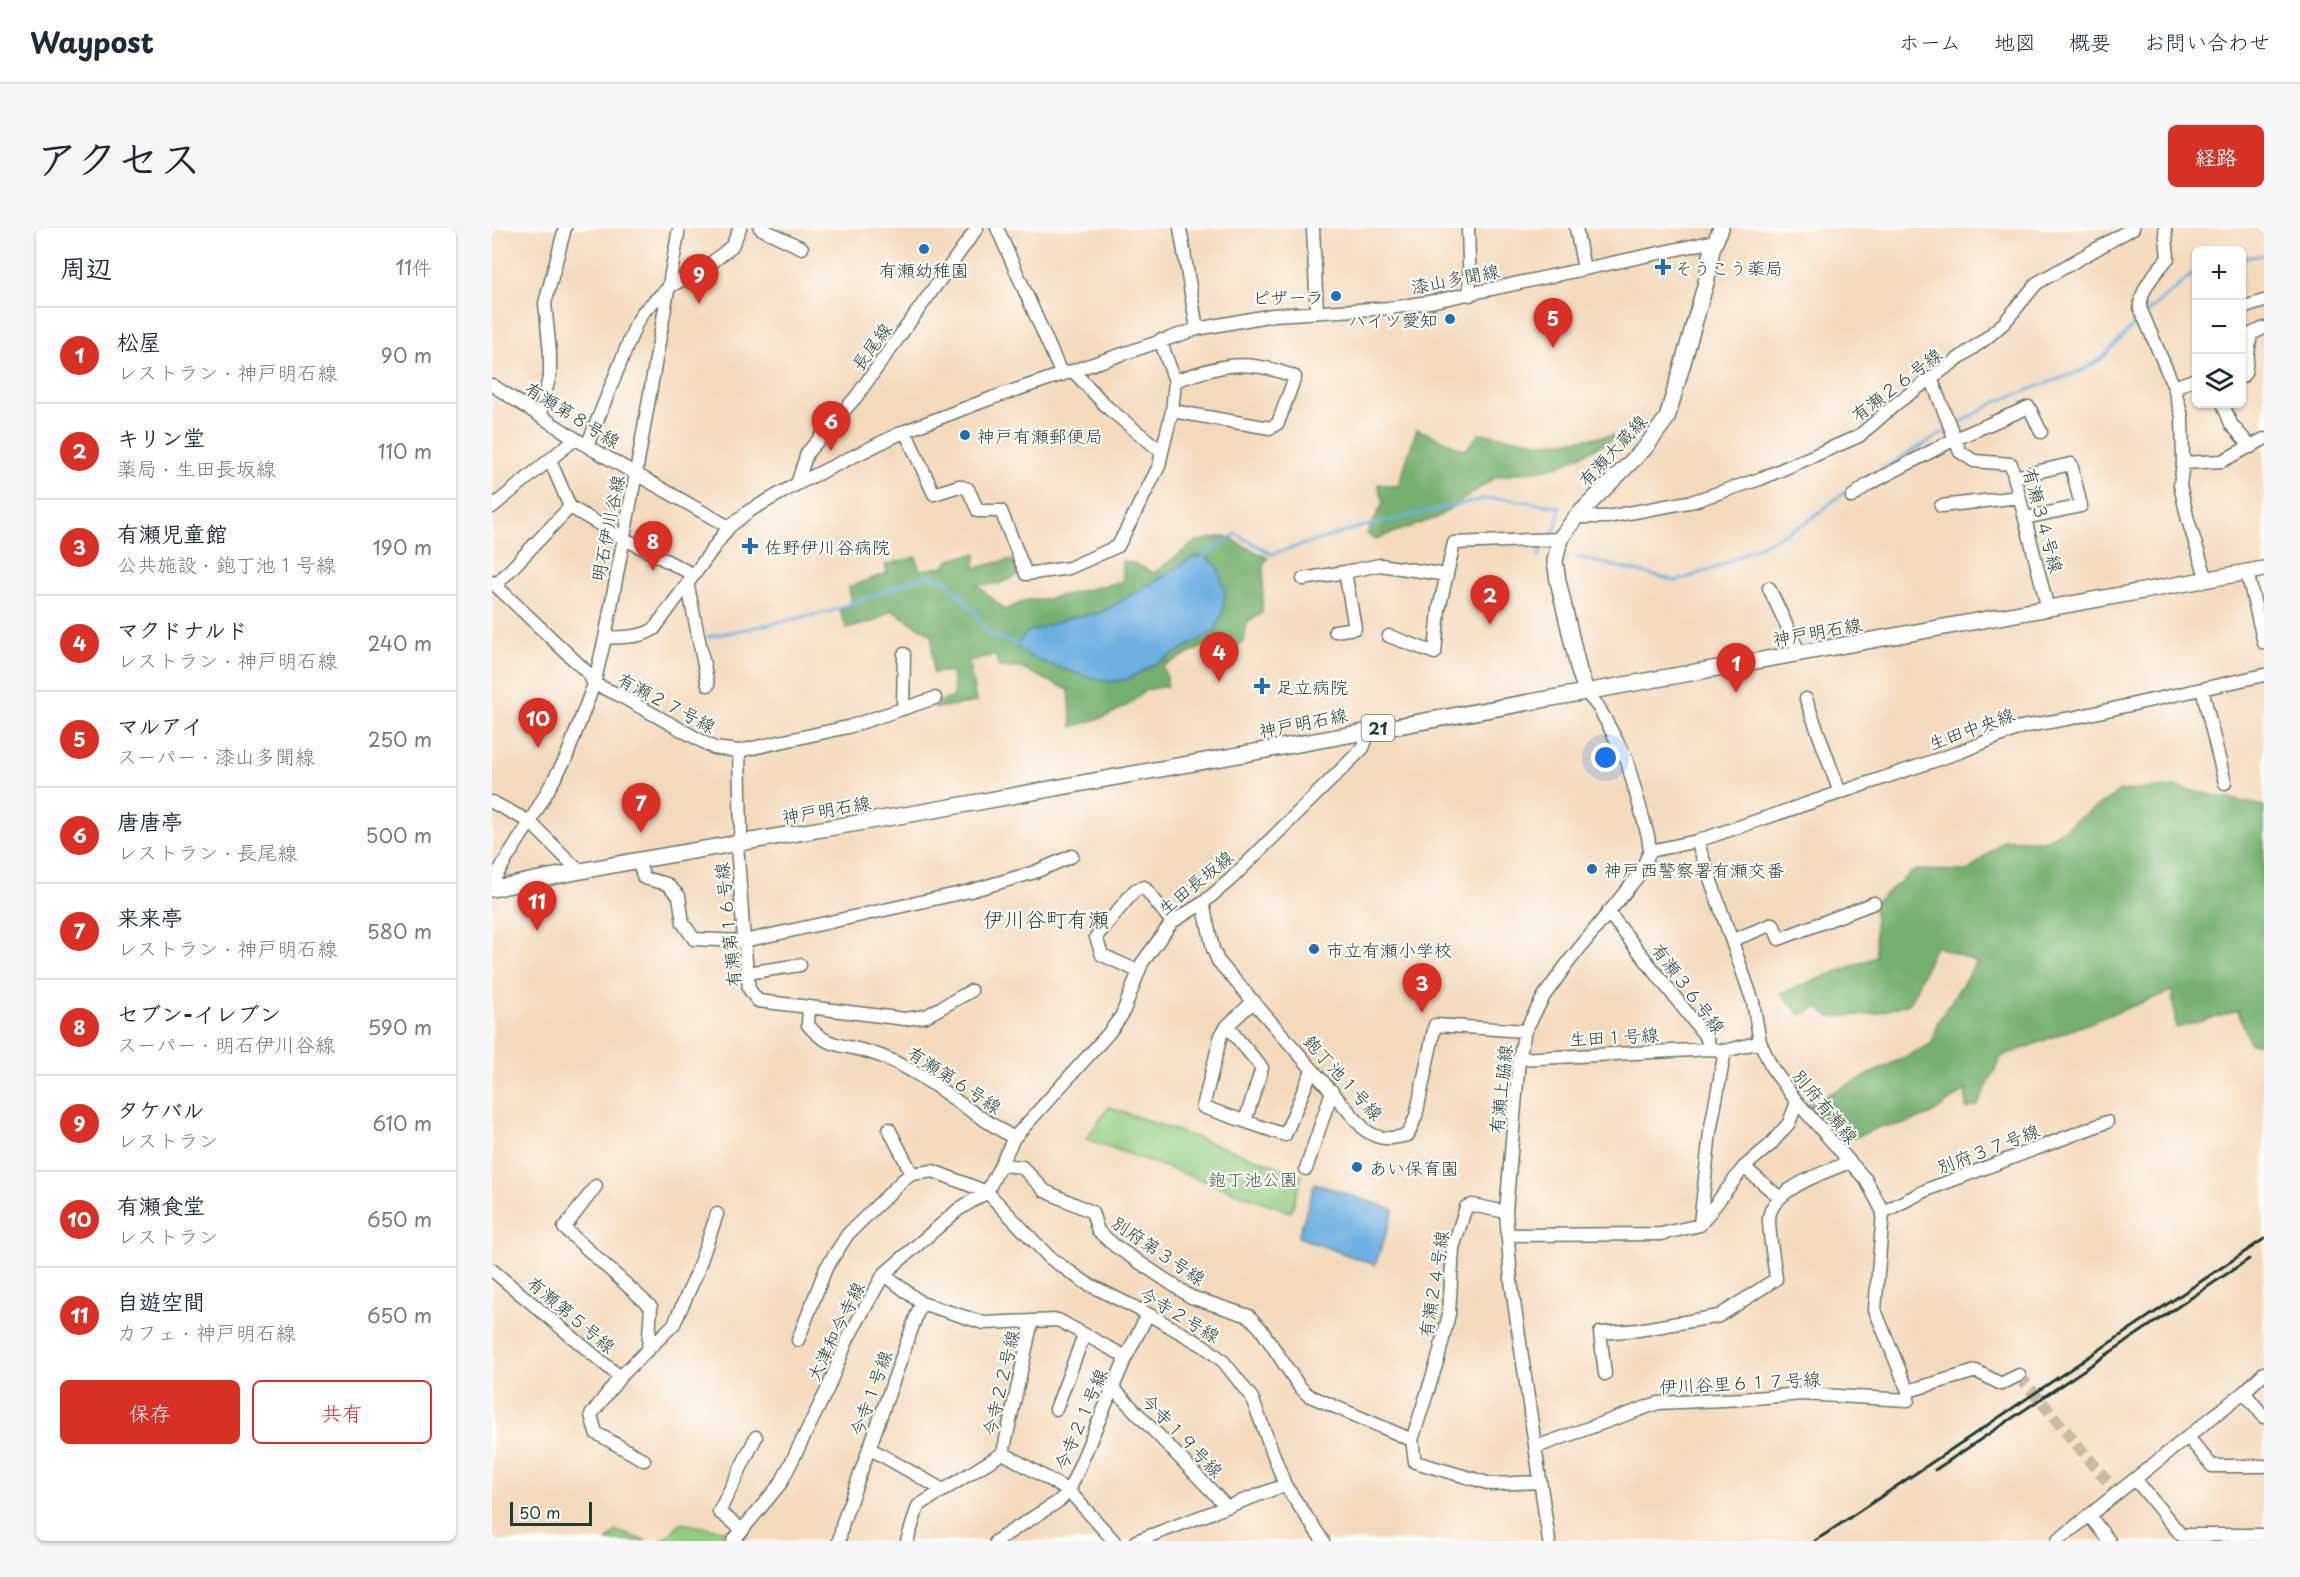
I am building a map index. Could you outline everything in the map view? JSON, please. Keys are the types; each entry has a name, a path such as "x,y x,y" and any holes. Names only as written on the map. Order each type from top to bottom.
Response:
{"main road":[{"name":"有瀬大蔵線","path":"1587,693 1558,581 1555,561 1560,539 1576,517 1645,448 1667,418 1718,235"},
{"name":"神戸明石線","path":"492,889 579,871 966,804 1370,729 1587,693 2264,569"}],"street":[{"path":"540,414 550,374 544,303 565,228"},
{"name":"明石伊川谷線","path":"530,822 566,758 594,684 605,638 636,473 679,228"},
{"path":"587,446 636,324 643,312 669,287 709,265 732,246 740,228"},
{"path":"760,228 802,248"},
{"name":"長尾線","path":"797,484 807,453 856,397 977,228"},
{"path":"997,228 1067,373 1162,452"},
{"path":"1180,228 1197,329"},
{"path":"1313,228 1317,312"},
{"path":"1468,228 1470,296"},
{"path":"1576,228 1584,269"},
{"name":"有瀬２６号線","path":"1576,517 1607,517 1694,501 1760,479 1858,436 1897,403 2004,323 2037,283 2133,228"},
{"path":"2165,228 2168,258 2153,276 2141,298 2140,308 2174,387 2181,417 2183,463 2180,485 2188,520 2207,580"},
{"name":"漆山多聞線","path":"605,638 647,634 654,629 729,527 749,511 797,484 905,431 992,398 1197,329 1273,315 1390,308 1470,296 1718,235"},
{"path":"2246,306 2264,301"},
{"path":"2246,366 2251,334 2264,328"},
{"path":"905,431 934,494 959,486 968,489 978,511 1001,512 1026,574 1069,568 1118,546 1159,466 1172,411 1174,381 1160,340"},
{"path":"1172,411 1270,428 1278,423 1295,377 1272,368 1251,364 1212,367 1174,381"},
{"name":"有瀬３４号線","path":"1931,378 1960,452 1974,461 2011,464 2048,609"},
{"path":"2174,387 2192,380"},
{"name":"有瀬第８号線","path":"492,385 540,414 575,439 729,527"},
{"path":"1852,497 1867,485 1954,437 2029,407 2041,432"},
{"path":"2225,408 2231,424 2251,447"},
{"path":"492,507 575,439"},
{"path":"2183,463 2222,461 2264,439"},
{"path":"550,460 570,507 691,580 708,685"},
{"path":"2014,477 2071,464 2081,506 2025,518"},
{"path":"1941,506 2019,496"},
{"path":"570,507 494,584 589,674 594,684"},
{"path":"1389,636 1435,653 1439,609 1454,543 1560,539"},
{"path":"1303,579 1380,566 1447,575"},
{"path":"1335,631 1355,628 1345,572"},
{"path":"2247,572 2264,643"},
{"path":"1769,588 1800,654"},
{"path":"903,709 904,654"},
{"name":"生田中央線","path":"1650,851 1697,841 1960,752 2022,727 2264,675"},
{"name":"有瀬２７号線","path":"594,684 617,694 714,748 739,751"},
{"path":"2202,689 2224,783"},
{"path":"1587,693 1599,708 1626,758 1648,836 1650,851"},
{"path":"737,844 741,832 739,751 848,728 935,698"},
{"path":"1806,699 1840,793"},
{"name":"生田長坂線","path":"1001,1165 1014,1138 1108,1034 1122,1015 1138,971 1157,940 1172,922 1203,903 1231,879 1363,748 1370,729"},
{"path":"492,802 530,822 579,871"},
{"path":"492,882 530,822"},
{"name":"別府有瀬線","path":"1697,841 1753,1002 1760,1042 1772,1068 1797,1102 1866,1180 1883,1212"},
{"name":"有瀬第１６号線","path":"737,844 749,990 758,1001 809,1007"},
{"name":"有瀬上脇線","path":"1549,1541 1511,1281 1507,1235 1506,1212 1520,1059 1525,1031 1544,996 1639,875 1650,851"},
{"path":"638,861 644,878 667,884 679,896 683,923 694,939 744,940 970,891 1035,872 1072,856"},
{"path":"1138,971 1102,955 1096,937 1135,890 1144,887 1172,922"},
{"name":"鉋丁池１号線","path":"1203,903 1213,949 1218,961 1365,1130 1374,1137 1390,1140 1408,1135 1416,1116 1435,1025 1525,1031"},
{"path":"1733,940 1773,924 1779,939 1874,903"},
{"name":"有瀬３６号線","path":"1608,912 1706,1037 1711,1049 1725,1051 1760,1042"},
{"path":"747,973 800,965"},
{"path":"809,1007 905,1019 926,1016 971,992"},
{"path":"1254,1001 1227,1026 1221,1035 1203,1107 1286,1135 1312,1070"},
{"name":"有瀬第６号線","path":"809,1007 808,1025 819,1038 834,1045 868,1052 891,1060 925,1078 1014,1138"},
{"path":"1227,1026 1262,1068 1245,1121"},
{"name":"生田１号線","path":"1520,1059 1711,1049"},
{"path":"1700,1225 1710,1132 1725,1051"},
{"path":"1306,1169 1332,1091"},
{"path":"1507,1235 1661,1234 1700,1225 1744,1167 1770,1145 1789,1123 1797,1102"},
{"name":"別府３７号線","path":"1883,1212 1929,1190 2107,1122"},
{"path":"889,1129 912,1174"},
{"path":"1605,1374 1600,1333 1638,1330 1719,1316 1776,1279 1769,1216 1779,1197 1811,1178 1850,1162"},
{"path":"798,1340 826,1268 848,1234 903,1180 912,1174 933,1171 987,1192 1001,1165"},
{"name":"別府第３号線","path":"1001,1165 1022,1167 1045,1191 1092,1212 1098,1232 1191,1297 1249,1316 1261,1329 1299,1386 1308,1395 1412,1440"},
{"path":"1744,1167 1779,1197"},
{"path":"596,1186 564,1228 651,1307 648,1350"},
{"name":"大津和今寺線","path":"733,1541 781,1483 828,1388 848,1338 884,1274 959,1209 987,1192"},
{"name":"今寺２号線","path":"987,1192 1050,1258 1086,1283 1148,1314 1204,1346 1224,1362 1252,1398 1285,1485 1323,1541"},
{"name":"有瀬２４号線","path":"1412,1440 1438,1359 1449,1314 1453,1248 1466,1207 1472,1204 1506,1212"},
{"path":"1883,1212 1875,1310 1908,1391 1976,1371 2001,1384 2019,1374"},
{"path":"620,1377 674,1324 696,1275 717,1214"},
{"name":"有瀬第５号線","path":"492,1270 620,1377 591,1415 596,1433 644,1460"},
{"path":"884,1274 921,1303 984,1323 1058,1320 1125,1357"},
{"name":"今寺１号線","path":"839,1541 843,1522 921,1303"},
{"name":"今寺２１号線","path":"996,1541 1059,1501 1069,1491 1125,1357 1148,1314"},
{"name":"今寺２２号線","path":"1003,1453 1032,1321"},
{"path":"1056,1409 1084,1335"},
{"path":"2057,1541 2244,1392 2264,1373"},
{"name":"今寺１９号線","path":"1113,1388 1227,1507"},
{"name":"伊川谷里６１７号線","path":"1536,1447 1658,1403 1802,1394 1908,1400 1908,1391"},
{"path":"2244,1392 2264,1417"},
{"path":"743,1530 719,1512 756,1437"},
{"path":"2188,1437 2212,1466 2264,1466"},
{"path":"1412,1440 1415,1462 1491,1484 1540,1482"},
{"path":"869,1448 943,1490"},
{"path":"908,1541 918,1506 1003,1453 1016,1458 1069,1491 1114,1541"},
{"path":"2135,1479 2181,1538 2259,1537"},
{"path":"1136,1541 1285,1485"},
{"path":"2090,1515 2109,1541"}],"green space":[{"path":"1417,429 1465,450 1480,433 1545,443 1624,434 1557,467 1496,477 1436,518 1375,539 1367,534 1383,503 1378,484 1398,486"},
{"path":"1225,536 1268,558 1264,563 1262,613 1247,622 1244,642 1235,646 1211,643 1163,666 1167,686 1146,690 1130,704 1107,716 1072,727 1069,690 1021,668 999,667 995,655 969,661 976,702 935,708 936,703 954,697 952,671 933,673 932,635 891,610 875,621 847,629 840,611 851,604 849,587 887,573 885,565 916,557 920,570 942,567 953,558 976,554 975,568 1008,560 1018,563 1021,574 998,584 977,585 1005,610 1028,600 1042,600 1123,581 1122,561 1133,563 1154,573 1195,542","holes":["1204,555 1218,567 1214,632 1163,658 1069,618 1100,613 1190,559"]},
{"path":"2175,787 2264,806 2264,1043 2250,1043 2238,1011 2176,1028 2172,991 2001,1057 1978,1105 1966,1109 1966,1090 1930,1115 1898,1126 1882,1126 1844,1142 1807,1105 1931,1044 1937,1023 1977,962 1935,946 1910,1003 1875,1014 1830,1017 1817,1007 1800,1015 1781,993 1876,957 1874,903 1915,870 1968,871 2004,840 2047,840 2120,791"},
{"name":"鉋丁池公園","path":"1109,1107 1302,1175 1291,1212 1086,1139"},
{"path":"680,1523 728,1531 718,1541 663,1541"},
{"path":"616,1531 647,1541 607,1541"}],"water":[{"path":"1204,555 1218,567 1225,594 1222,615 1214,632 1128,679 1110,682 1078,674 1033,658 1016,646 1026,633 1069,618 1100,613 1190,559"},
{"path":"1315,1183 1394,1210 1375,1265 1298,1237"}],"waterway":[{"path":"2246,257 2264,255"},
{"path":"2145,314 2192,274"},
{"path":"1954,426 1996,402 2083,370 2102,358 2140,319"},
{"path":"1577,557 1677,581 1715,568 1806,523 1851,487 1948,430"},
{"path":"1204,558 1204,555 1236,534 1272,554 1361,527 1483,499 1506,499 1560,507 1556,527 1551,535"},
{"path":"1538,556 1546,543"},
{"path":"708,637 832,611 927,575 946,580 973,610 988,634 1018,645"}],"tunnel":[{"path":"2019,1375 2117,1493"}],"railway":[{"path":"1815,1541 2264,1239"},
{"path":"1935,1470 2249,1259"}],"place":[{"name":"有瀬幼稚園","path":"924,249"},
{"name":"そうこう薬局","path":"1663,267"},
{"name":"ピザーラ","path":"1336,296"},
{"name":"タケバル","path":"699,304"},
{"name":"ハイツ愛知","path":"1450,319"},
{"name":"マルアイ","path":"1553,348"},
{"name":"神戸有瀬郵便局","path":"965,435"},
{"name":"唐唐亭","path":"831,451"},
{"name":"佐野伊川谷病院","path":"750,546"},
{"name":"セブン-イレブン","path":"653,571"},
{"name":"キリン堂","path":"1490,625"},
{"name":"マクドナルド","path":"1219,682"},
{"name":"足立病院","path":"1262,686"},
{"name":"松屋","path":"1736,693"},
{"name":"有瀬食堂","path":"538,748"},
{"name":"来来亭","path":"641,833"},
{"name":"神戸西警察署有瀬交番","path":"1592,869"},
{"name":"自遊空間","path":"537,931"},
{"name":"市立有瀬小学校","path":"1314,949"},
{"name":"有瀬児童館","path":"1422,1013"},
{"name":"あい保育園","path":"1357,1167"}],"district":[{"name":"伊川谷町有瀬","path":"1046,918"}]}
